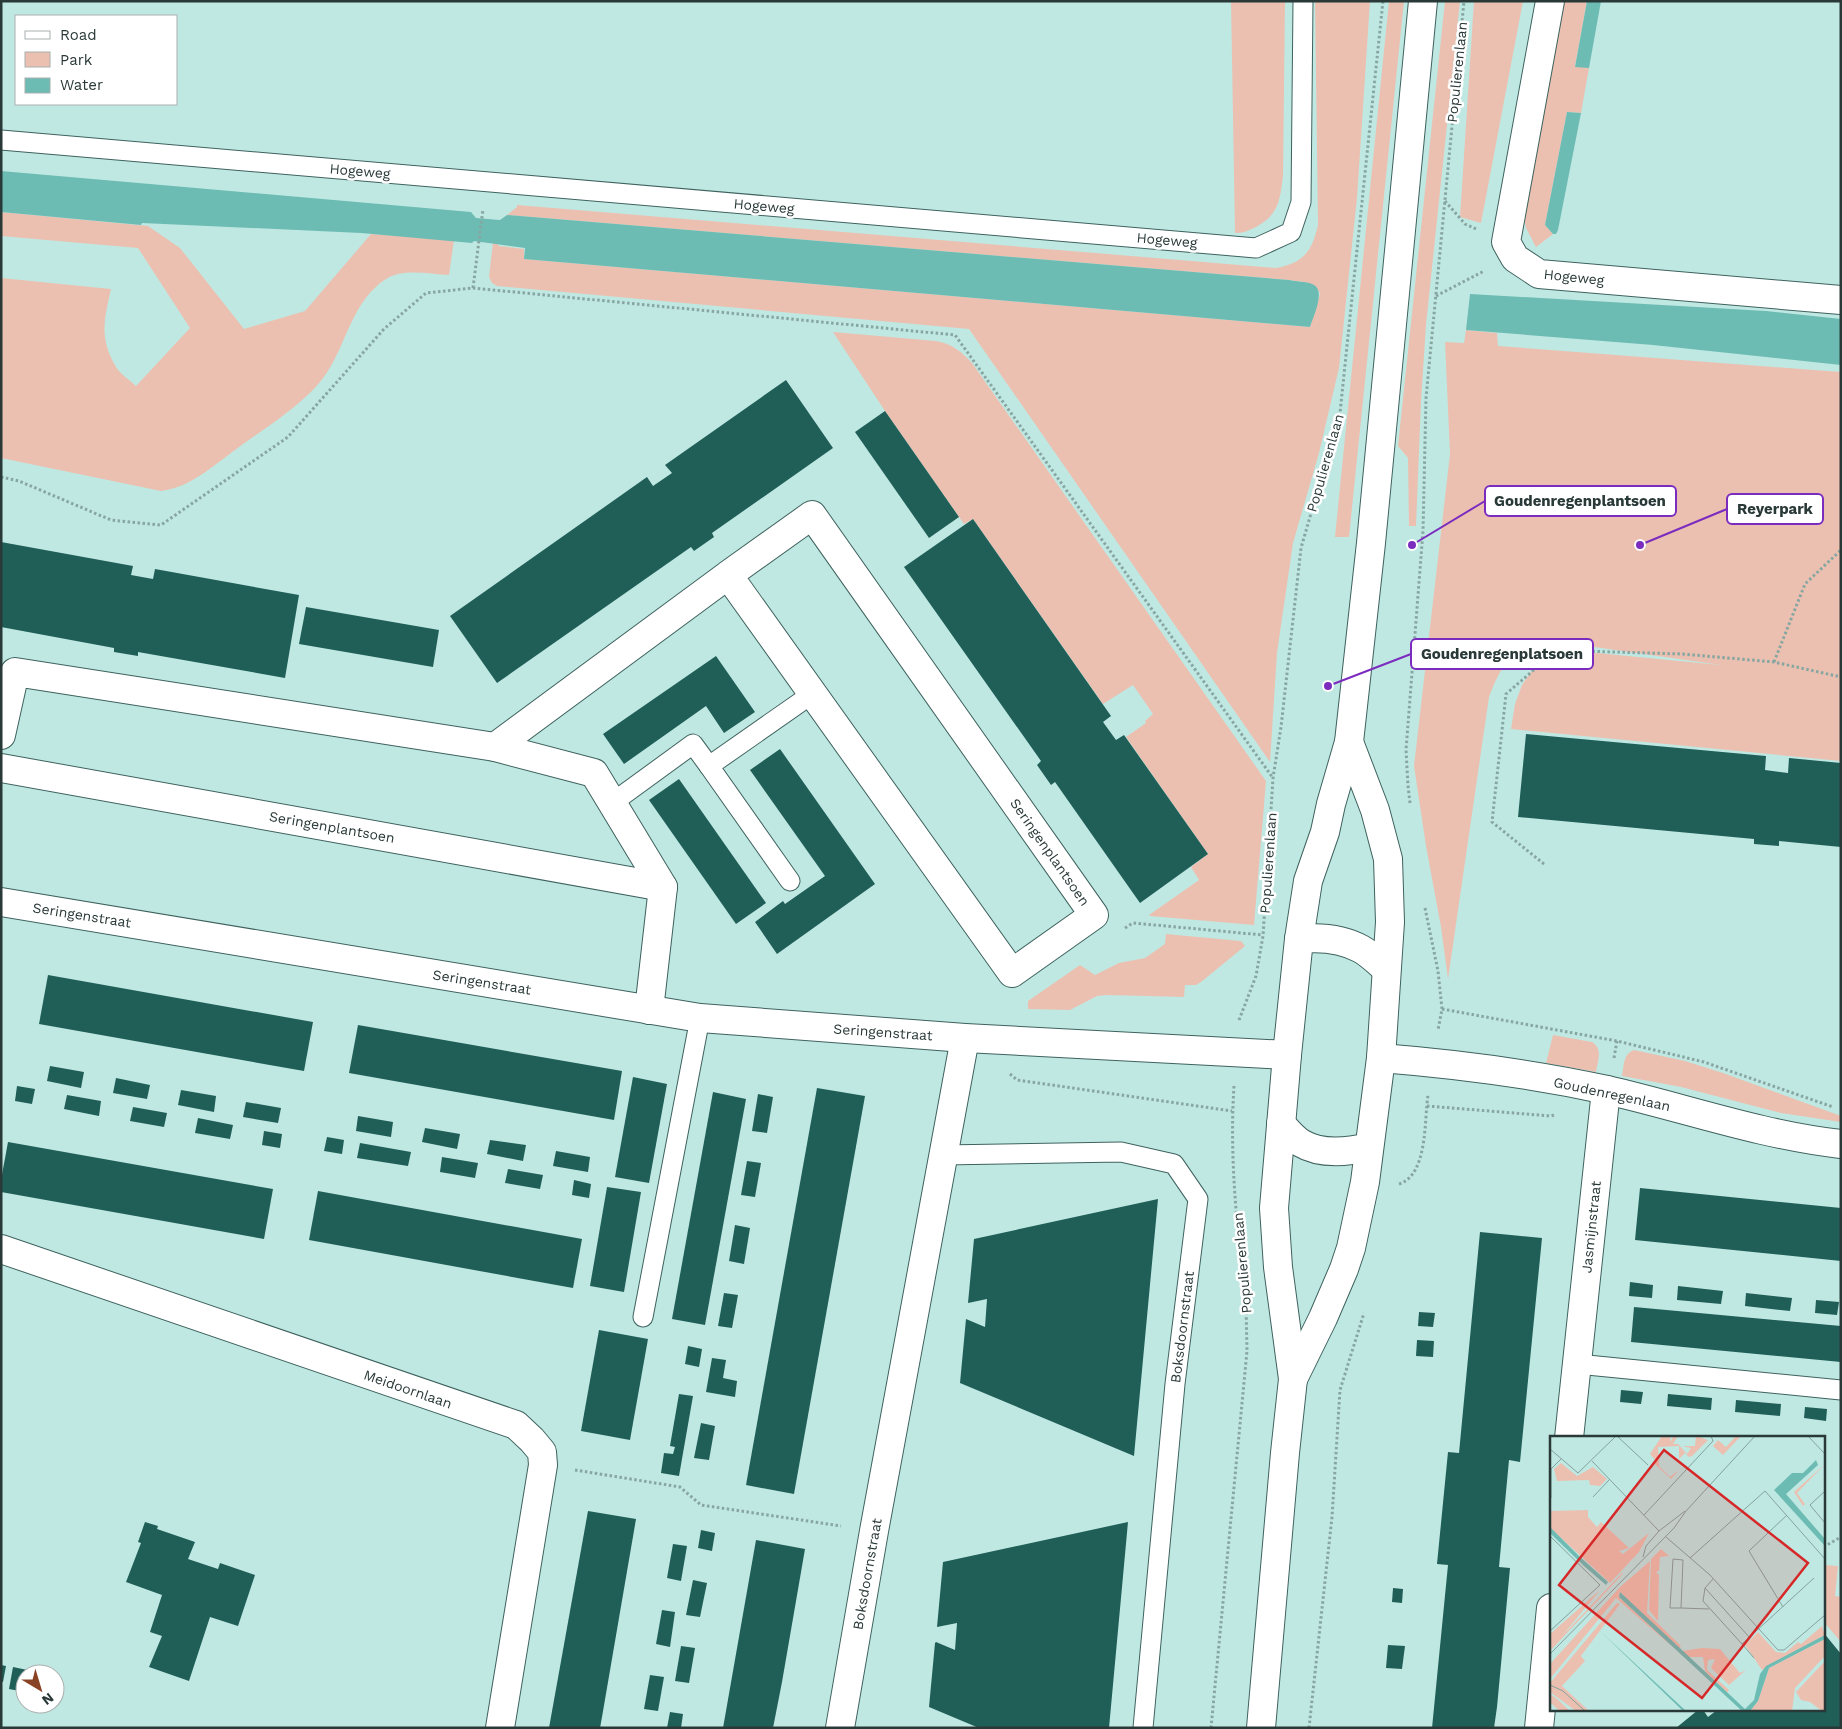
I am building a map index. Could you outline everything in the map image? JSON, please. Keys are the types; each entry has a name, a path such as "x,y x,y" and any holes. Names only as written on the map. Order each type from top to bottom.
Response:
{"street":[{"path":"1261,1728 1293,1379 1275,1240 1274,1200 1287,1055 1299,939 1308,881 1325,832 1349,742 1372,533 1424,1"},
{"path":"1515,258 1506,242 1550,1"},
{"name":"Hogeweg","path":"1515,258 1539,274 1841,300"},
{"name":"Seringenplantsoen","path":"495,747 728,575 812,515 1094,915 1012,973 728,575"},
{"path":"1,735 8,670 495,747 594,773 663,887 649,1010"},
{"path":"1293,1379 1323,1318 1344,1269 1365,1182 1381,1058 1390,922 1388,859 1375,810 1349,742"},
{"name":"Seringenplantsoen","path":"1,768 663,887"},
{"name":"Seringenstraat","path":"1,902 700,1018 965,1038 1287,1055"},
{"path":"1299,939 1327,939 1344,943 1361,949 1386,969"},
{"name":"Boksdoornstraat","path":"840,1728 874,1531 965,1038"},
{"name":"Goudenregenlaan","path":"1381,1058 1466,1065 1606,1090 1803,1140 1841,1144"},
{"name":"Jasmijnstraat","path":"1569,1436 1606,1090"},
{"path":"1281,1124 1300,1142 1312,1148 1329,1152 1358,1150 1370,1147"},
{"name":"Meidoornlaan","path":"1,1249 516,1425 542,1452 543,1465"},
{"path":"500,1728 543,1465"},
{"path":"1539,1728 1550,1618"}],"lane":[{"name":"Hogeweg","path":"1,140 1256,248 1291,232 1302,202 1303,1"},
{"path":"708,766 812,694"},
{"path":"612,803 693,744 790,881"},
{"path":"643,1317 700,1018"},
{"name":"Boksdoornstraat","path":"943,1155 1121,1152 1174,1164 1198,1199 1175,1384 1143,1728"},
{"path":"1577,1364 1841,1390"}],"path":[{"name":"Populierenlaan","path":"1211,1728 1247,1351 1246,1306 1234,1172 1232,1111 1239,1018 1256,976 1263,936 1273,778 1281,727 1301,548 1340,413 1383,1"},
{"name":"Populierenlaan","path":"1410,806 1406,750 1424,531 1426,398 1464,1"},
{"path":"473,288 484,200"},
{"path":"1436,296 1483,271 1515,258"},
{"path":"1,477 19,481 111,520 161,525 288,437 384,329 426,293 473,288 956,335 1273,778"},
{"path":"1774,662 1805,584 1841,550"},
{"path":"1544,864 1492,822 1506,694 1536,668 1579,651 1682,654 1774,662 1841,677"},
{"path":"1424,902 1438,971 1442,1009 1617,1041 1704,1062 1841,1110"},
{"path":"1125,928 1133,923 1263,936"},
{"path":"1010,1074 1017,1080 1232,1111"},
{"path":"1309,1728 1332,1517 1340,1390 1365,1309"},
{"path":"543,1465 680,1487 701,1505 874,1531"},
{"path":"1824,1545 1841,1537"}],"green space":[{"path":"1231,1 1285,1 1283,175 1281,192 1277,206 1269,218 1254,228 1235,233"},
{"path":"1315,1 1370,1 1357,198 1339,368 1319,453 1293,543 1277,653 1270,762 969,329 497,286 492,283 489,277 493,242 499,246 524,249 524,259 1310,327 1320,294 1312,284 1298,281 507,215 517,205 1276,268 1286,266 1300,259 1309,249 1318,225"},
{"path":"1389,1 1404,1 1349,537 1335,537"},
{"path":"1445,1 1460,1 1426,325 1416,526 1409,526 1408,458 1398,446"},
{"path":"1474,1 1523,1 1481,223 1460,217"},
{"path":"1559,1 1587,1 1575,66 1589,68 1581,113 1567,112 1545,225 1553,234 1536,247 1526,228 1522,207"},
{"path":"1,212 148,226 180,248 244,329 305,311 371,234 454,240 449,275 408,273 386,279 365,299 326,374 308,395 286,414 205,472 183,485 161,491 1,458 1,278 111,289 104,329 107,347 118,370 136,386 190,328 138,248 1,236"},
{"path":"1466,330 1497,333 1498,346 1841,372 1841,761 1511,729 1515,704 1522,685 1541,662 1550,657 1576,651 1721,665 1587,646 1524,642 1503,667 1489,697 1448,979 1414,766 1450,454 1445,342 1464,343"},
{"path":"833,332 936,341 956,349 972,363 1266,781 1254,925 1149,915 1199,880 1191,867 1208,854 1126,737 1146,723 1145,721 1153,714 1133,685 1103,704 973,519 964,524 885,411"},
{"path":"1166,934 1241,941 1245,946 1201,982 1196,985 1185,985 1184,997 1107,995 1097,996 1070,1010 1028,1009 1028,1001 1080,965 1095,975 1119,963 1145,958 1165,944"},
{"path":"1553,1035 1592,1042 1599,1051 1596,1072 1546,1063"},
{"path":"1634,1050 1685,1061 1723,1073 1841,1116 1841,1122 1781,1113 1681,1087 1622,1076 1626,1057"},
{"path":"1824,1565 1838,1566 1835,1596 1841,1597 1841,1642 1824,1622"}],"water":[{"path":"1587,1 1601,1 1589,68 1575,67"},
{"path":"1567,112 1581,113 1558,230 1556,234 1553,234 1545,225"},
{"path":"1,171 471,212 476,218 500,220 507,215 1289,280 1312,284 1316,287 1319,297 1310,327 524,259 525,248 474,241 472,243 361,233 142,223 141,225 1,212"},
{"path":"1470,294 1766,311 1841,319 1841,365 1653,345 1466,330"}],"building":[{"path":"786,380 833,448 712,533 714,537 694,551 691,547 497,683 450,616 647,477 653,486 672,473 665,465"},
{"path":"885,411 959,517 929,538 855,432"},
{"path":"973,519 1111,716 1103,722 1116,740 1124,735 1208,854 1140,903 1055,782 1051,785 1037,765 1041,761 904,567"},
{"path":"1,542 133,566 131,575 153,579 155,569 299,595 285,678 138,652 138,656 114,652 114,648 1,627"},
{"path":"306,607 439,630 433,667 299,644"},
{"path":"716,656 755,712 724,733 706,706 624,764 603,734"},
{"path":"1526,734 1766,756 1765,770 1788,773 1789,758 1841,763 1841,847 1779,841 1779,846 1754,844 1754,839 1518,817"},
{"path":"780,749 875,884 777,954 755,922 783,901 785,904 825,876 750,770"},
{"path":"679,779 766,903 736,924 649,800"},
{"path":"48,975 313,1022 304,1071 39,1024"},
{"path":"358,1025 622,1071 614,1120 349,1073"},
{"path":"50,1066 84,1072 81,1088 47,1081"},
{"path":"633,1077 667,1084 649,1183 615,1177"},
{"path":"116,1078 150,1085 147,1099 113,1093"},
{"path":"17,1086 35,1089 32,1104 15,1101"},
{"path":"817,1088 865,1096 794,1494 746,1485"},
{"path":"181,1090 216,1096 214,1112 178,1105"},
{"path":"713,1092 746,1099 705,1325 672,1319"},
{"path":"758,1094 773,1097 767,1133 752,1131"},
{"path":"67,1095 101,1101 99,1116 64,1109"},
{"path":"246,1102 281,1108 278,1123 243,1117"},
{"path":"133,1107 167,1113 164,1127 130,1121"},
{"path":"358,1116 393,1122 391,1137 356,1131"},
{"path":"198,1118 233,1125 230,1139 195,1133"},
{"path":"425,1128 460,1134 457,1149 422,1142"},
{"path":"264,1131 282,1134 280,1148 262,1145"},
{"path":"327,1137 344,1140 342,1154 324,1151"},
{"path":"490,1140 526,1145 523,1161 487,1154"},
{"path":"8,1142 273,1189 264,1239 1,1192 1,1180"},
{"path":"360,1143 411,1152 408,1166 357,1158"},
{"path":"556,1151 590,1157 588,1172 553,1166"},
{"path":"442,1157 478,1163 475,1178 440,1172"},
{"path":"747,1161 761,1163 755,1197 741,1195"},
{"path":"508,1169 543,1175 540,1189 505,1183"},
{"path":"574,1180 591,1184 589,1198 572,1195"},
{"path":"607,1187 641,1192 624,1292 590,1286"},
{"path":"1640,1188 1841,1208 1841,1261 1635,1240"},
{"path":"318,1191 582,1239 573,1288 309,1240"},
{"path":"1158,1199 1134,1456 960,1383 966,1319 985,1327 987,1299 968,1303 974,1239"},
{"path":"735,1225 750,1228 744,1264 729,1261"},
{"path":"1480,1232 1542,1238 1520,1462 1509,1460 1499,1567 1510,1568 1497,1707 1494,1728 1432,1728 1448,1565 1437,1564 1448,1452 1459,1453"},
{"path":"1630,1282 1653,1285 1652,1298 1629,1296"},
{"path":"1678,1286 1723,1291 1721,1304 1677,1300"},
{"path":"724,1293 738,1295 732,1328 718,1326"},
{"path":"1746,1293 1792,1298 1790,1311 1745,1306"},
{"path":"1816,1300 1839,1302 1837,1315 1815,1313"},
{"path":"1634,1307 1841,1326 1841,1362 1631,1342"},
{"path":"1419,1312 1435,1313 1433,1327 1418,1326"},
{"path":"599,1330 648,1339 630,1440 581,1431"},
{"path":"1417,1340 1434,1341 1433,1357 1416,1356"},
{"path":"688,1346 702,1349 699,1367 685,1364"},
{"path":"712,1358 726,1360 723,1378 737,1381 735,1397 706,1392"},
{"path":"1621,1390 1643,1392 1641,1404 1620,1402"},
{"path":"679,1394 693,1396 679,1476 661,1473 664,1453 673,1454 675,1447 670,1446"},
{"path":"1668,1394 1712,1398 1711,1410 1667,1406"},
{"path":"1736,1400 1781,1404 1780,1416 1735,1412"},
{"path":"1805,1407 1827,1409 1826,1421 1804,1418"},
{"path":"701,1423 715,1426 709,1460 694,1458"},
{"path":"588,1511 636,1519 602,1717 600,1728 549,1728"},
{"path":"145,1522 158,1526 157,1529 195,1542 188,1559 218,1569 220,1563 255,1575 238,1626 210,1617 189,1681 149,1667 162,1636 150,1632 162,1595 126,1582 141,1543 138,1542"},
{"path":"1128,1522 1109,1728 979,1728 929,1707 935,1643 955,1650 957,1623 937,1627 943,1562"},
{"path":"701,1530 715,1533 712,1551 698,1548"},
{"path":"756,1540 805,1549 782,1682 773,1728 723,1728"},
{"path":"673,1544 687,1546 681,1581 667,1578"},
{"path":"693,1580 707,1583 700,1617 686,1615"},
{"path":"1393,1588 1403,1589 1402,1603 1392,1602"},
{"path":"662,1610 675,1612 670,1647 656,1644"},
{"path":"1824,1633 1841,1654 1841,1728 1676,1728 1696,1712 1704,1712 1708,1717 1714,1712 1824,1712"},
{"path":"1388,1645 1405,1646 1402,1669 1386,1668"},
{"path":"681,1646 695,1648 689,1683 675,1681"},
{"path":"1,1665 6,1666 3,1682 1,1682"},
{"path":"13,1667 15,1667 15,1690 9,1689"},
{"path":"650,1675 664,1677 658,1711 644,1709"},
{"path":"670,1712 683,1714 681,1728 667,1728"}],"place":[{"name":"Goudenregenplantsoen","path":"1412,545"},
{"name":"Reyerpark","path":"1640,545"},
{"name":"Goudenregenplatsoen","path":"1328,686"}]}
